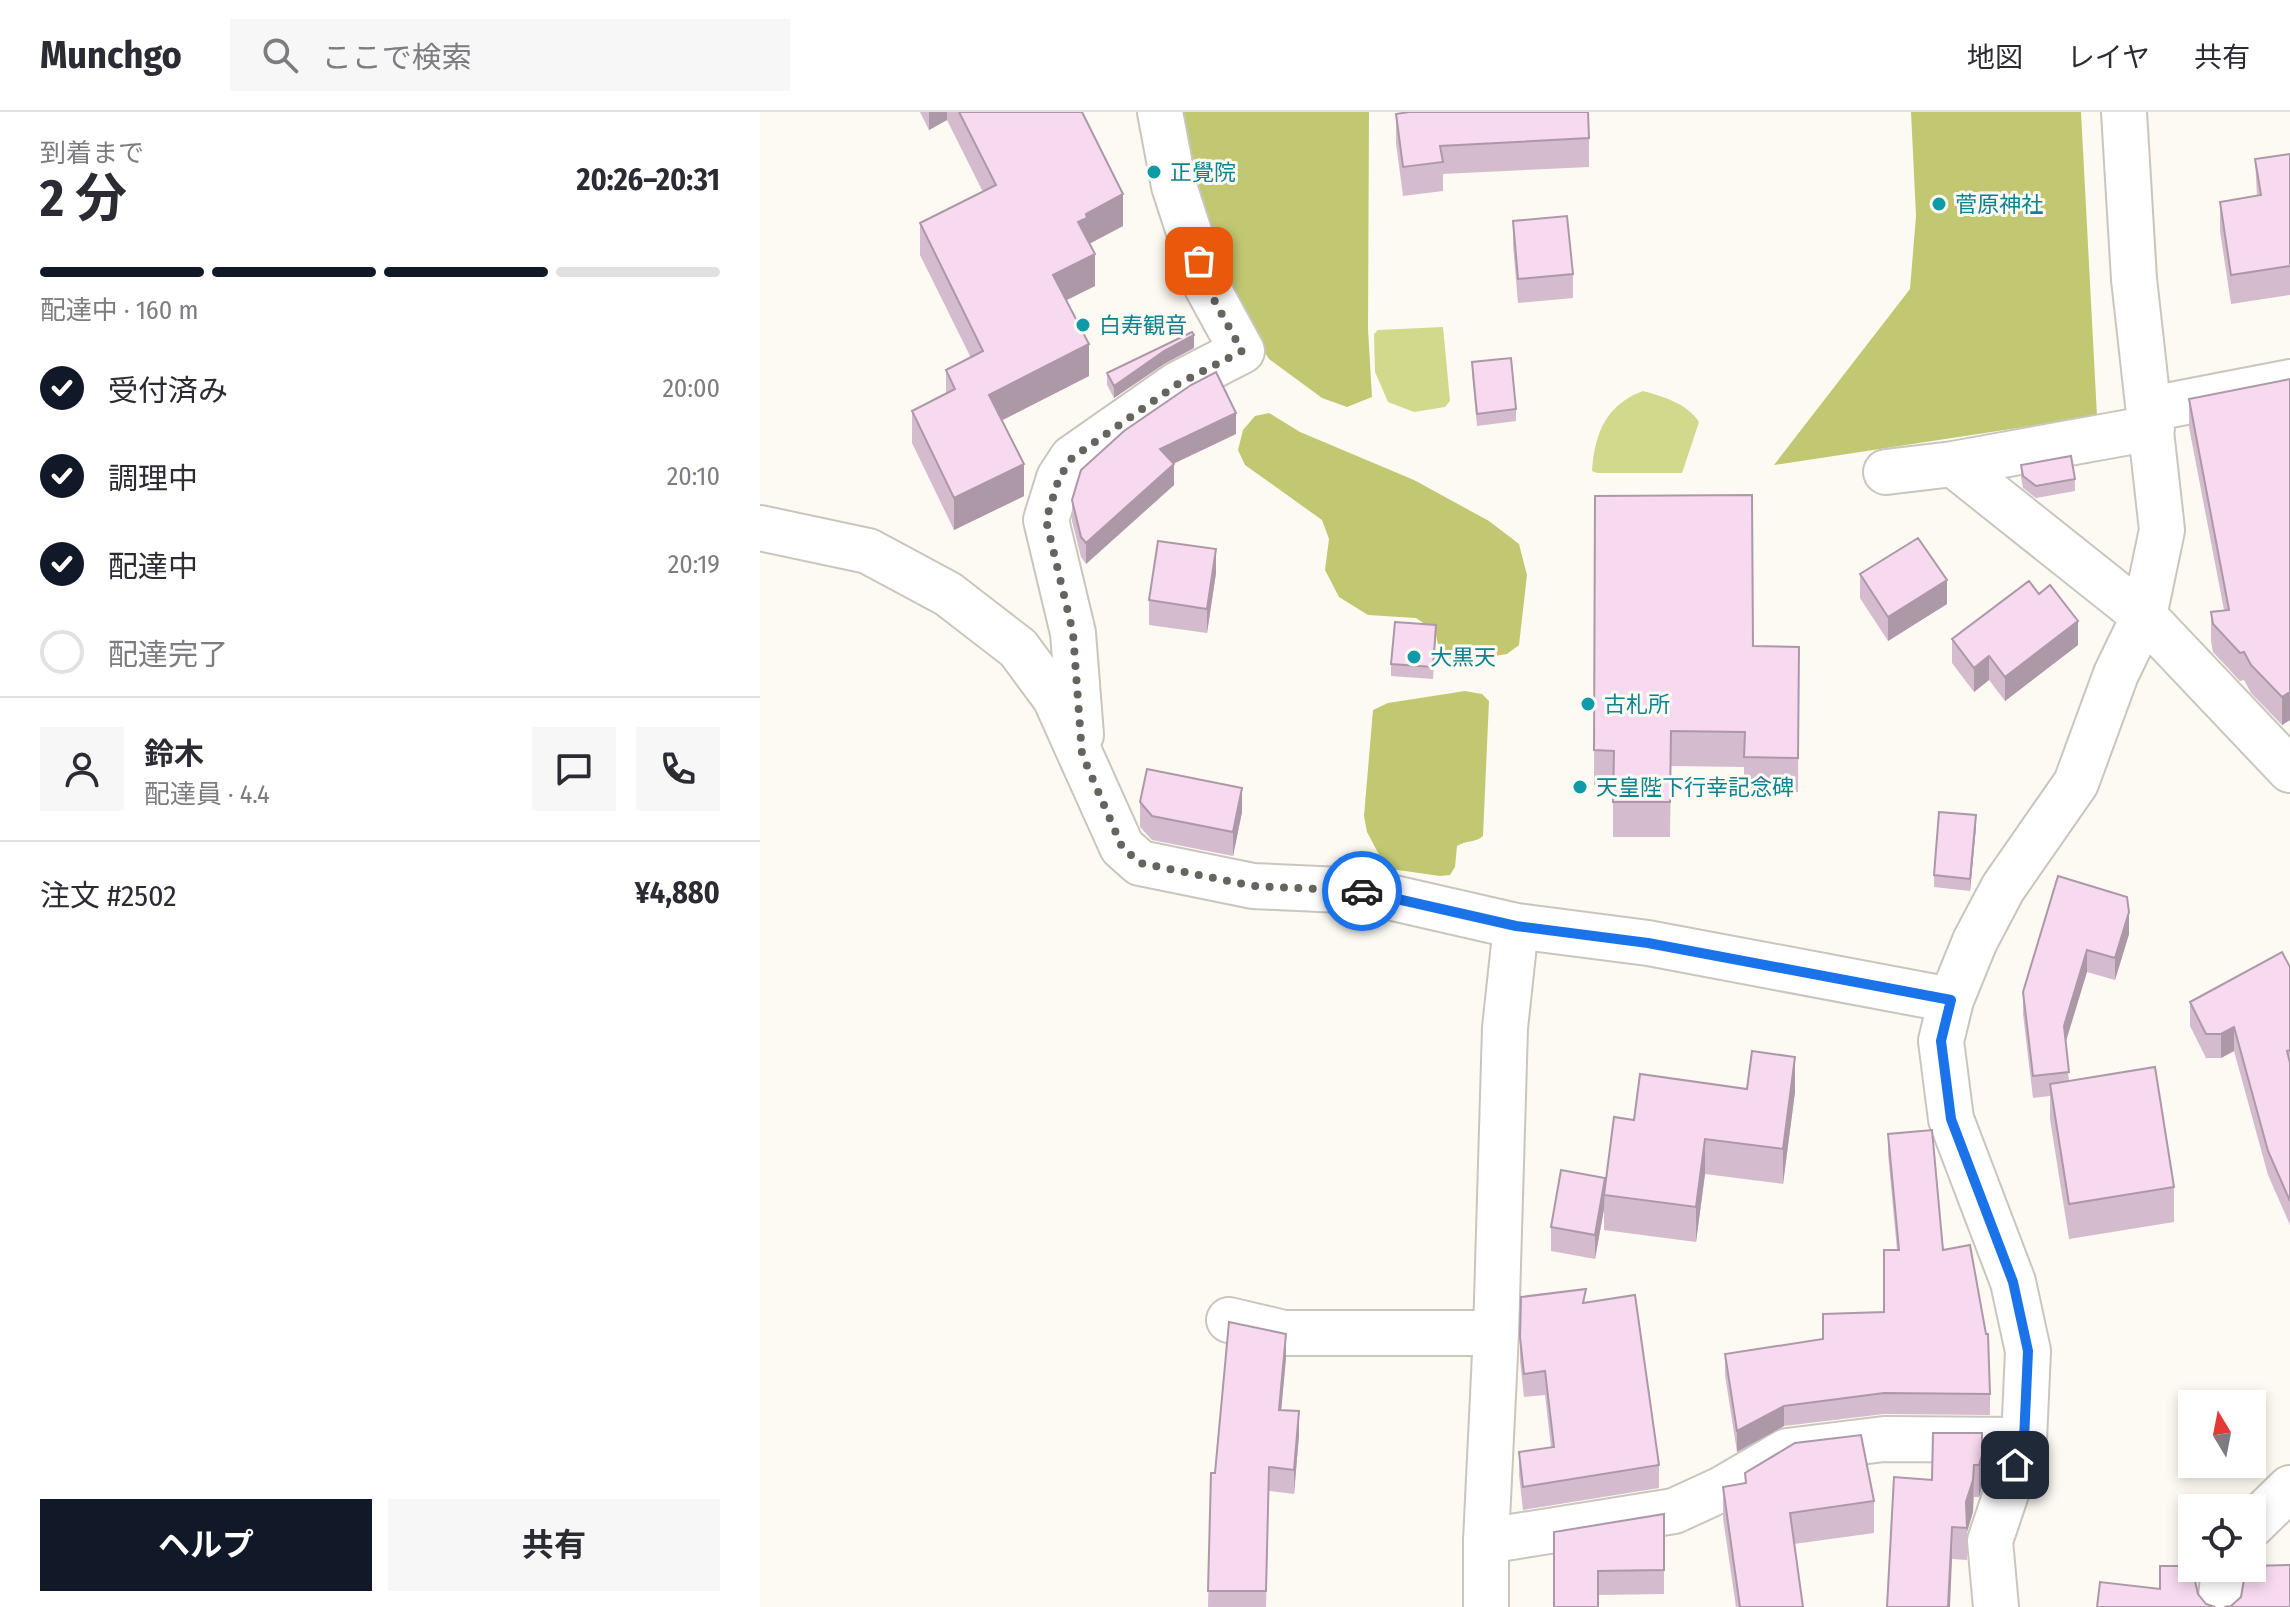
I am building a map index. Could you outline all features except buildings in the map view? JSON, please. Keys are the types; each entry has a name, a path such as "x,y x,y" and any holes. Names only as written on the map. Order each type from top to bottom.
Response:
{"street":[{"path":"1082,754 1073,633 1046,520 1059,478 1072,458 1166,392 1242,351 1207,287 1174,186 1160,112"},
{"path":"1996,1607 1990,1541 2024,1440 2028,1351 2013,1282 1951,1119 1941,1041 1951,1000 1975,941 2003,888 2076,783 2116,674 2144,616 2162,530 2134,279 2124,112"},
{"path":"1886,472 1953,464 2290,382"},
{"path":"1953,464 2144,616 2290,770"},
{"path":"760,528 868,551 948,594 1018,648 1055,698 1122,847 1140,863 1253,886 1363,891 1516,926 1648,943 1951,1000"},
{"path":"1486,1607 1505,1028 1516,926"},
{"path":"1229,1320 1284,1333 1496,1333"},
{"path":"1486,1541 1674,1511 1722,1489 1787,1451 1884,1439 2024,1440"},
{"path":"2266,1511 2290,1488"},
{"path":"2220,1607 2223,1582"}],"green space":[{"path":"1181,112 1369,112 1368,329 1372,397 1347,407 1322,398 1269,359 1246,324 1201,213"},
{"path":"1911,112 2081,112 2097,416 1774,465 1910,289 1916,216"},
{"path":"1443,327 1450,401 1445,407 1414,412 1388,402 1375,372 1374,334 1378,330"},
{"path":"1643,391 1681,406 1699,422 1682,473 1592,471 1596,444 1611,412"},
{"path":"1269,413 1300,432 1414,480 1489,521 1519,544 1527,575 1519,645 1507,654 1457,662 1440,654 1435,631 1416,618 1368,615 1339,597 1325,570 1329,539 1322,520 1245,465 1238,450 1243,430 1255,416"},
{"path":"1465,691 1482,694 1489,701 1483,836 1457,846 1455,867 1450,875 1391,869 1383,862 1367,832 1364,816 1373,710 1388,703"}],"way so far":[{"path":"1199,261 1207,287 1242,351 1178,384 1072,458 1059,478 1046,520 1073,633 1082,754 1122,847 1140,863 1253,886 1362,891"}],"place":[{"name":"正覺院","path":"1154,172"},
{"name":"菅原神社","path":"1939,204"},
{"name":"白寿観音","path":"1083,325"},
{"name":"大黒天","path":"1414,657"},
{"name":"古札所","path":"1588,704"},
{"name":"天皇陛下行幸記念碑","path":"1580,787"}],"route":[{"path":"1362,891 1516,926 1648,943 1951,1000 1941,1041 1951,1119 2013,1282 2028,1351 2024,1440 2015,1465"}]}
